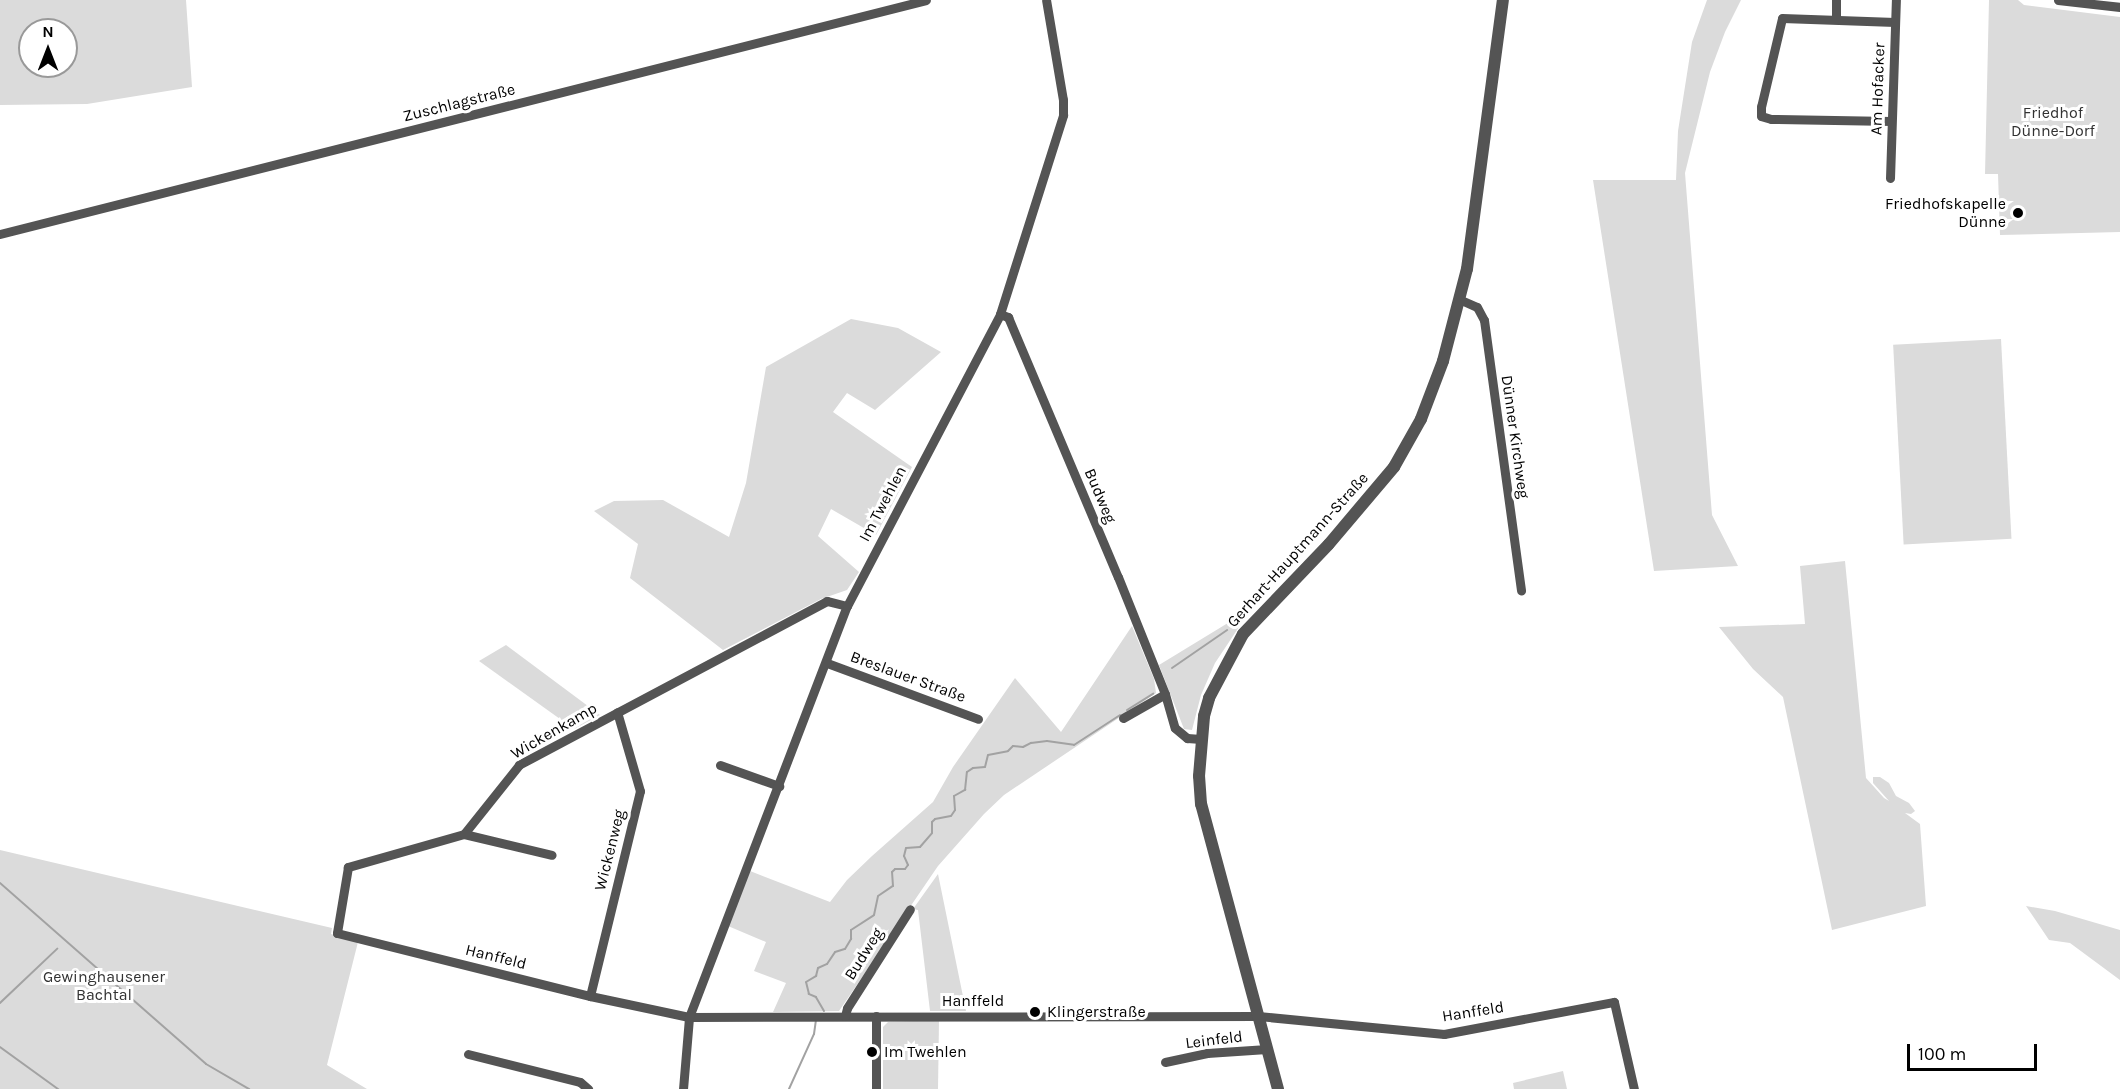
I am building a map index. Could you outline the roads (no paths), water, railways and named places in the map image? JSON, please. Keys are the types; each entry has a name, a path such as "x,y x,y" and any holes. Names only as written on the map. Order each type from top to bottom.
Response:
{"street":[{"name":"Zuschlagstraße","path":"0,234 926,0"},
{"name":"Im Twehlen","path":"683,1089 689,1017 847,606 1000,314 1063,115 1063,100 1046,0"},
{"name":"Gerhart-Hauptmann-Straße","path":"1278,1089 1201,804 1199,776 1201,739 1209,698 1243,634 1329,544 1394,467 1421,419 1443,361 1461,300 1469,258 1503,0"},
{"path":"1836,0 1836,19"},
{"name":"Am Hofacker","path":"1890,178 1896,0"},
{"path":"2058,0 2120,7"},
{"path":"1891,121 1771,119 1761,116 1782,18 1895,22"},
{"name":"Dünner Kirchweg","path":"1461,300 1476,307 1484,320 1521,590"},
{"name":"Budweg","path":"1000,314 1008,317 1166,694 1175,728 1187,738 1201,739"},
{"name":"Wickenkamp","path":"464,834 519,765 827,602 847,606"},
{"name":"Breslauer Straße","path":"827,663 978,719"},
{"path":"1124,718 1166,694"},
{"name":"Wickenweg","path":"590,996 640,791 617,712"},
{"path":"720,765 779,786"},
{"path":"464,834 552,855"},
{"name":"Hanffeld","path":"464,834 348,867 338,933 590,996 689,1017 1258,1016 1444,1034 1614,1002 1634,1089"},
{"name":"Budweg","path":"845,1016 847,1008 910,909"},
{"path":"876,1016 876,1089"},
{"name":"Leinfeld","path":"1165,1062 1207,1053 1268,1049"},
{"path":"468,1054 580,1082 588,1089"}],"waterway":[{"path":"1172,668 1227,630"},
{"path":"1127,710 1153,694"},
{"path":"824,1011 816,997 809,994 806,982 816,976 818,968 827,964 835,952 845,949 851,939 851,930 874,915 878,896 893,886 892,872 895,869 905,869 908,865 904,856 906,848 920,847 932,833 932,822 935,819 951,816 955,810 954,796 965,790 967,772 973,768 985,767 988,755 1008,751 1013,746 1023,747 1031,743 1047,741 1074,745 1120,715"},
{"path":"0,883 206,1064 249,1089"},
{"path":"0,1003 57,949"},
{"path":"789,1089 814,1034 816,1020"},
{"path":"0,1047 58,1089"}],"place":[{"name":"Friedhofskapelle Dünne","path":"2018,213"},
{"name":"Klingerstraße","path":"1035,1012"},
{"name":"Im Twehlen","path":"872,1052"}],"park label":[{"name":"Friedhof Dünne-Dorf","path":"2053,122"},
{"name":"Gewinghausener Bachtal","path":"104,986"}]}
